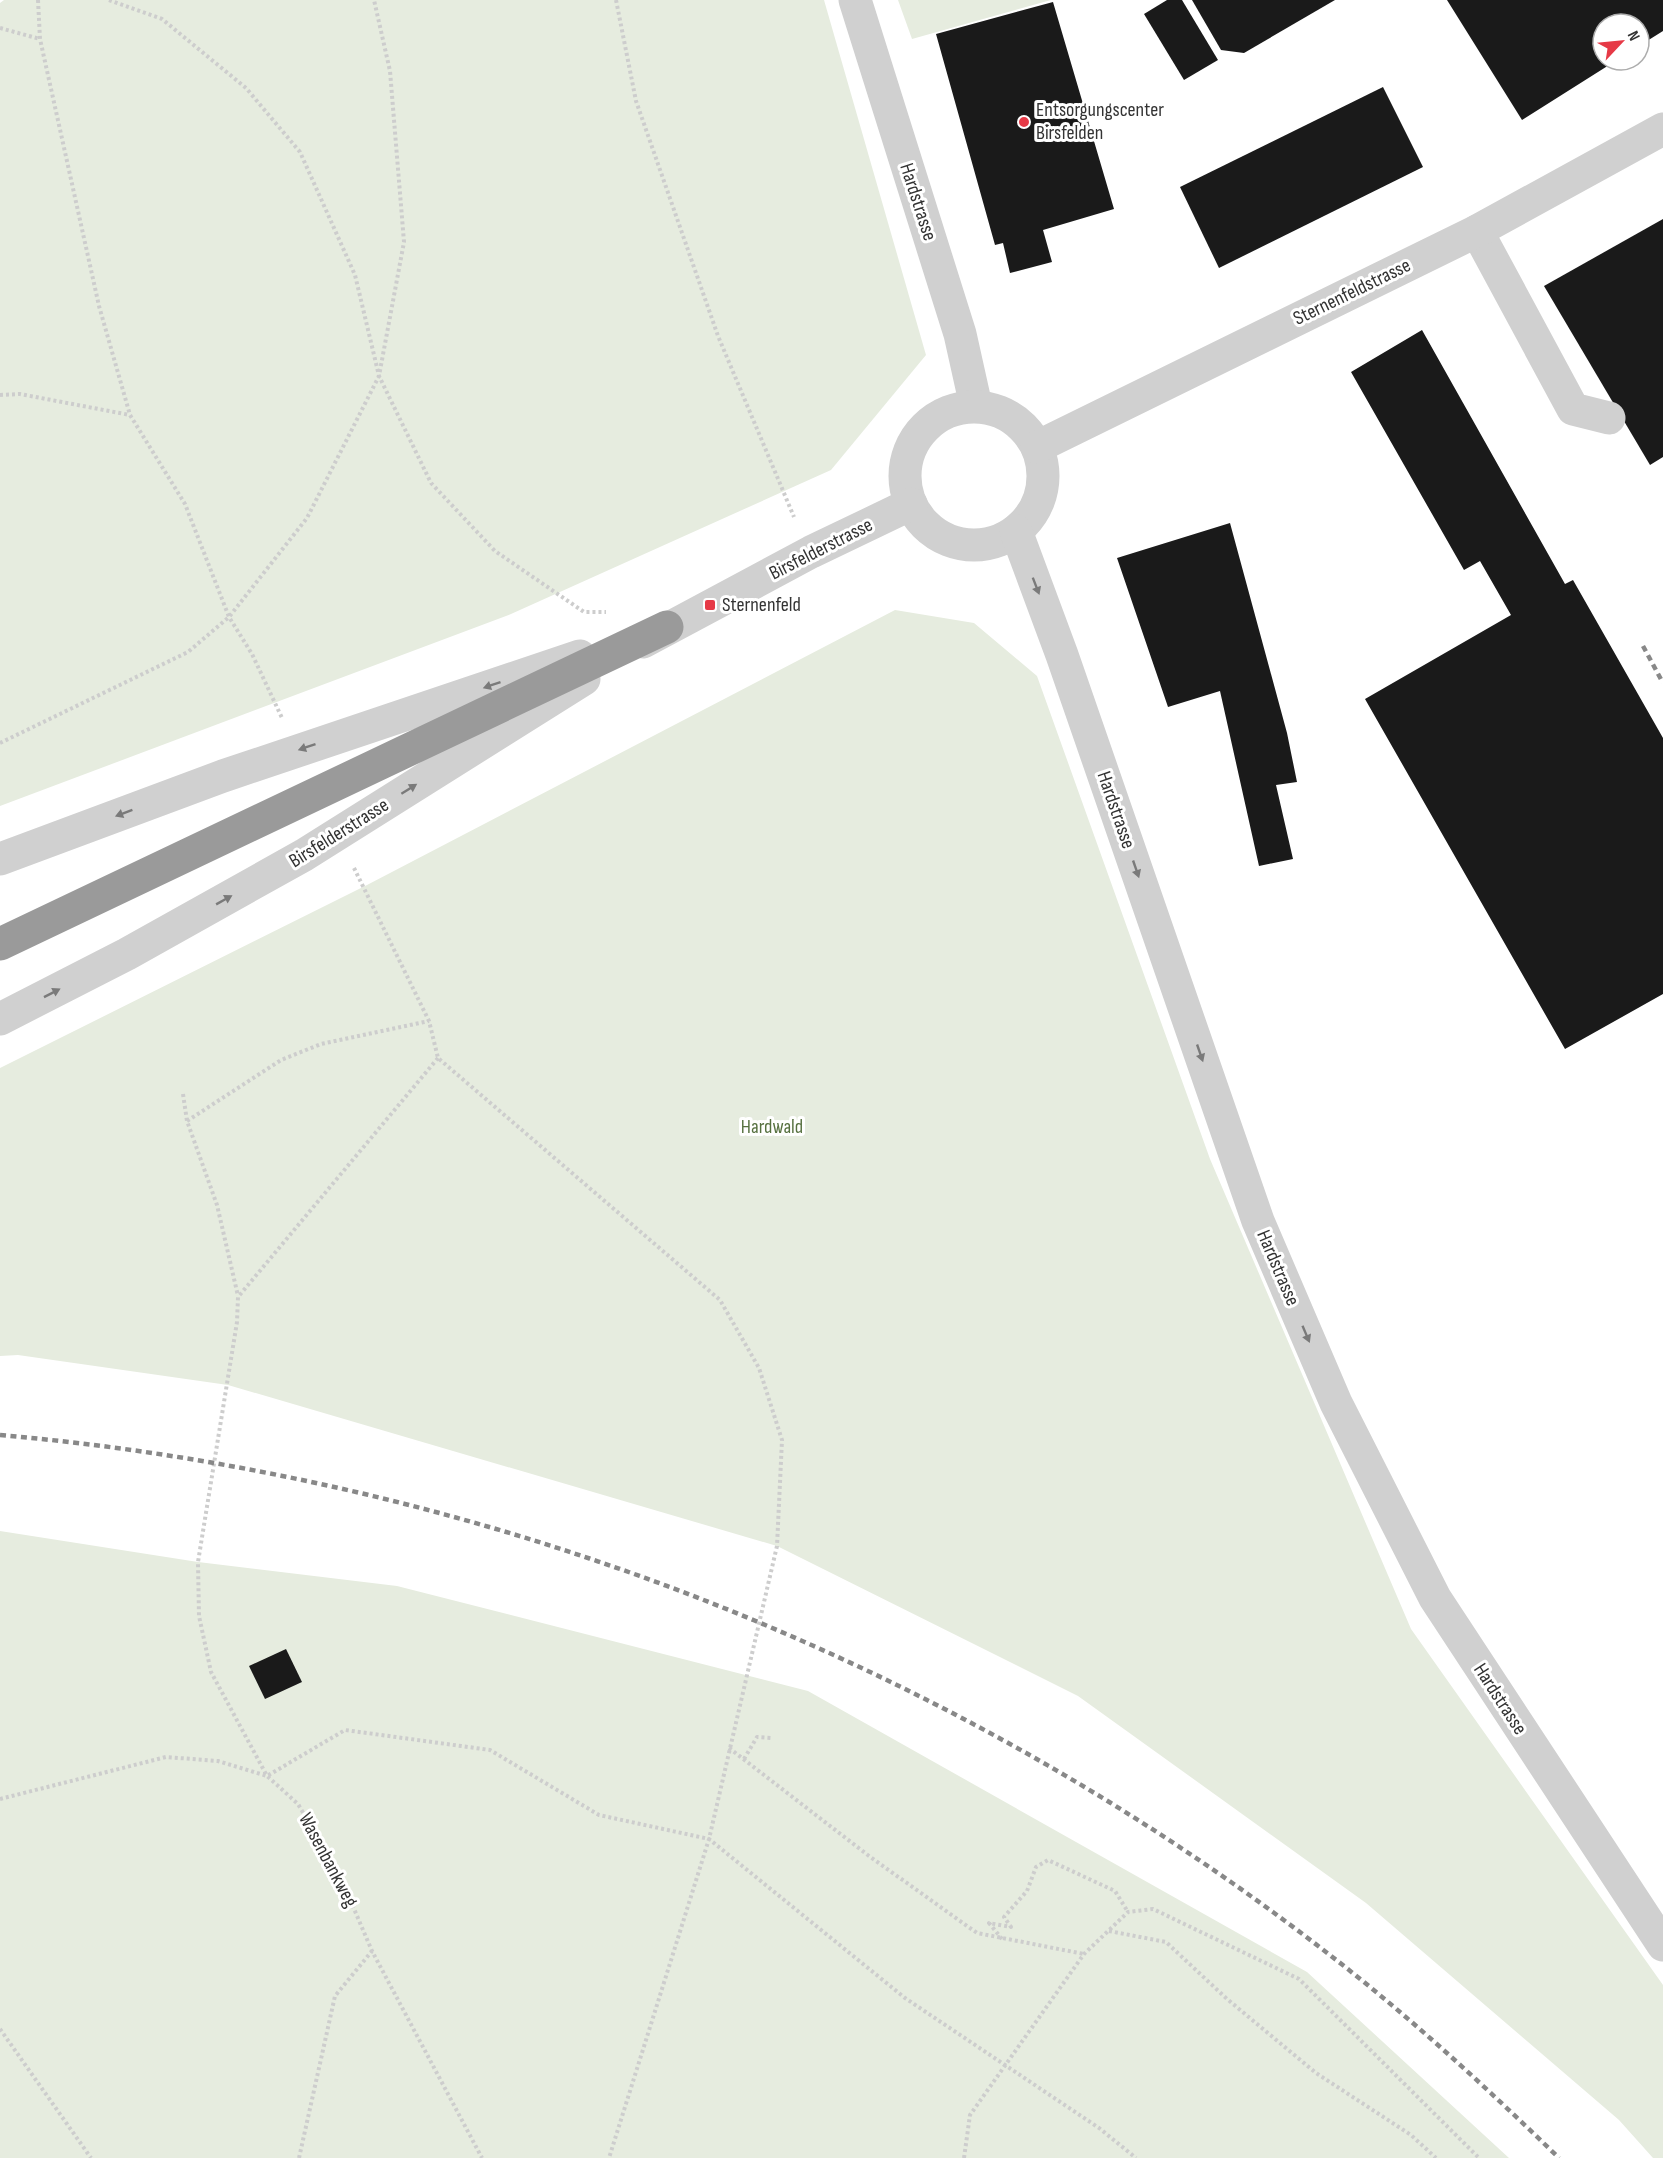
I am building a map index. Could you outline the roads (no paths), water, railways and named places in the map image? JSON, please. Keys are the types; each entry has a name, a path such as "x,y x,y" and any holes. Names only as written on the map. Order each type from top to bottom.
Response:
{"highway":[{"path":"0,944 667,627"}],"street":[{"name":"Hardstrasse","path":"855,0 960,334 976,406"},
{"name":"Sternenfeldstrasse","path":"1037,447 1477,231 1663,129"},
{"path":"1477,231 1574,409 1609,418"},
{"path":"976,406 995,410 1013,418 1027,431 1037,447 1042,465 1043,483 1039,502 1030,518 1016,531 1001,540 984,545 966,545 933,532 920,520 911,504 905,485 905,465 912,445 922,429 938,416 957,409 976,406"},
{"name":"Birsfelderstrasse","path":"0,1019 127,954 304,855 667,627 811,552 911,504"},
{"name":"Hardstrasse","path":"1016,531 1062,655 1258,1221 1336,1403 1435,1598 1663,1945"},
{"name":"Birsfelderstrasse","path":"0,859 223,776 667,627"}],"railway":[{"path":"1643,646 1663,683"},
{"path":"0,1435 183,1458 363,1494 540,1542 714,1604 882,1678 1044,1763 1200,1861 1377,1992 1457,2062 1559,2158"}],"place":[{"name":"Entsorgungscenter Birsfelden","path":"1024,122"},
{"name":"Sternenfeld","path":"710,605"}],"park label":[{"name":"Hardwald","path":"772,1127"}]}
